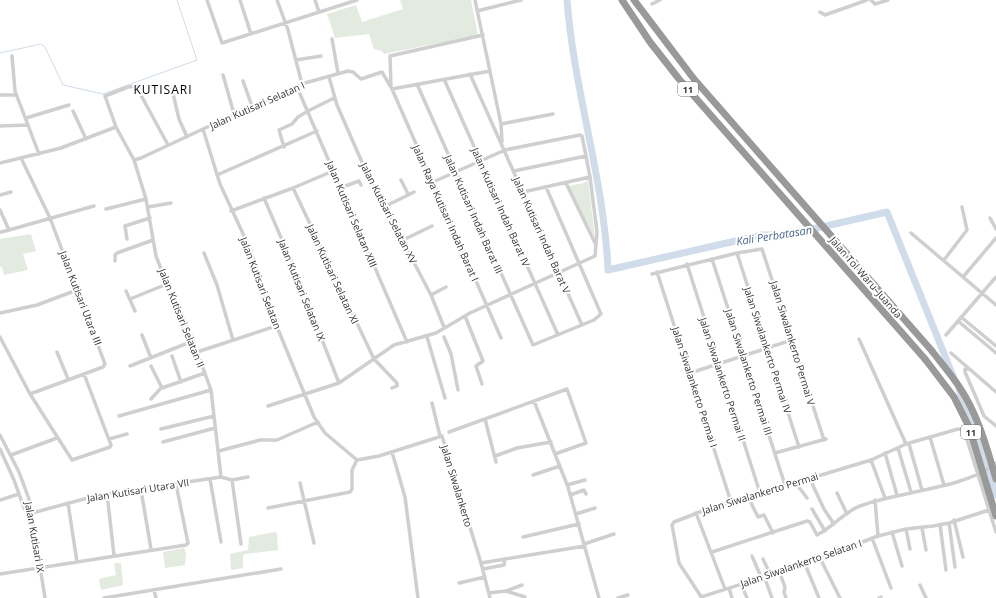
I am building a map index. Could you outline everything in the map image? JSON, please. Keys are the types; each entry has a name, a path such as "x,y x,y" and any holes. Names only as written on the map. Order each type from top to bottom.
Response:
{"highway":[{"name":"Jalan Tol Waru–Juanda","path":"622,0 665,61 925,359 954,397 969,427 996,516"},
{"name":"Jalan Tol Waru–Juanda","path":"635,1 694,79 932,351 950,374 967,400 985,442 996,479"}],"street":[{"path":"207,0 221,42 223,43 346,2 357,0"},
{"path":"240,0 251,34"},
{"path":"277,0 286,23 302,84"},
{"path":"315,0 319,12"},
{"name":"Jalan Kutisari Indah Barat V","path":"475,0 501,124 502,145"},
{"path":"477,11 515,0 521,0"},
{"path":"652,4 660,0"},
{"path":"820,12 825,15 867,0"},
{"path":"871,0 876,4 888,0"},
{"path":"483,35 389,56 392,89 490,70"},
{"path":"332,39 338,73"},
{"path":"12,56 16,95 39,154"},
{"path":"296,60 321,56"},
{"name":"Jalan Kutisari Selatan I","path":"203,130 234,114 302,84 338,73 350,71 361,79 382,72 392,89"},
{"name":"Jalan Kutisari Indah Barat V","path":"470,74 582,325"},
{"path":"223,75 234,114"},
{"name":"Jalan Kutisari Selatan XV","path":"329,76 334,98 371,182 432,295 444,326"},
{"name":"Jalan Kutisari Indah Barat IV","path":"444,79 558,335"},
{"path":"243,80 252,106"},
{"name":"Jalan Kutisari Indah Barat III","path":"417,84 532,343 534,345 558,335"},
{"path":"168,145 141,94 135,86 105,97 116,127 134,160 203,130"},
{"name":"Jalan Kutisari Selatan XIII","path":"296,87 317,131 340,188 407,342"},
{"name":"Jalan Raya Kutisari Indah Barat I","path":"392,89 501,338"},
{"path":"172,90 179,118 187,137"},
{"path":"0,95 16,95"},
{"path":"284,147 279,130 292,124 298,117 308,111 334,98"},
{"path":"26,118 69,105"},
{"path":"73,111 86,139"},
{"path":"501,124 553,114"},
{"path":"0,126 28,125"},
{"path":"0,163 39,154 86,139 116,127"},
{"name":"Jalan Kutisari Selatan","path":"203,130 231,211 251,251 262,289 304,393 325,433 357,460"},
{"path":"217,174 284,147 317,131"},
{"path":"268,406 350,378 394,345 427,337 441,330 444,326 470,313 596,256 597,246 595,210 583,136 580,134 505,150 432,182"},
{"path":"514,171 586,156"},
{"name":"Jalan Kutisari Utara III","path":"21,158 50,218 105,364 103,367 30,394"},
{"name":"Jalan Kutisari Selatan II","path":"134,160 148,207 156,256 167,284 194,341 211,390 221,477"},
{"path":"231,211 293,188 333,171"},
{"path":"523,192 590,177"},
{"path":"401,180 408,194"},
{"path":"340,188 356,181 359,181 361,185"},
{"path":"566,182 597,246"},
{"path":"546,187 601,314 598,318 558,335"},
{"name":"Jalan Kutisari Selatan XI","path":"293,188 374,359 397,383 397,386 392,388"},
{"path":"0,195 11,192"},
{"path":"384,207 414,192"},
{"name":"Jalan Kutisari Selatan IX","path":"264,198 295,270 339,383"},
{"path":"106,209 146,199"},
{"path":"148,207 171,203"},
{"path":"1,232 94,206"},
{"path":"944,260 967,230 962,207"},
{"path":"0,210 9,230"},
{"path":"127,239 125,226 150,218"},
{"path":"990,218 996,229"},
{"path":"403,240 432,226"},
{"path":"911,233 996,305"},
{"path":"963,277 996,238"},
{"path":"115,261 115,255 117,253 153,240"},
{"name":"Jalan Siwalankerto Permai V","path":"737,253 760,248 764,251 825,439 799,447"},
{"path":"204,253 217,285 233,340"},
{"path":"652,274 687,264 737,253"},
{"name":"Jalan Siwalankerto Permai IV","path":"737,253 799,447"},
{"name":"Jalan Siwalankerto Permai III","path":"712,259 785,485"},
{"name":"Jalan Siwalankerto Permai II","path":"687,264 760,494"},
{"name":"Jalan Siwalankerto Permai I","path":"657,272 731,502"},
{"path":"946,334 996,277"},
{"path":"130,299 167,284"},
{"path":"432,295 446,287"},
{"path":"0,313 37,305 77,290"},
{"path":"126,291 135,311"},
{"path":"465,316 483,361 476,366 482,384"},
{"path":"961,317 996,346"},
{"path":"958,321 996,353"},
{"path":"967,328 971,325"},
{"path":"197,352 276,326"},
{"path":"441,330 451,354 458,390"},
{"path":"142,335 150,358"},
{"path":"0,337 30,394 72,460 110,447 111,445 84,374"},
{"path":"427,337 445,398"},
{"path":"690,373 744,357 792,340"},
{"path":"859,340 908,444 922,490"},
{"path":"130,366 194,341"},
{"path":"57,352 68,379"},
{"path":"951,353 996,392"},
{"path":"172,356 181,382"},
{"path":"151,366 161,388"},
{"path":"969,369 965,369 965,372 983,413 996,426"},
{"path":"152,399 161,388 205,373"},
{"path":"432,404 441,436 568,389 586,443 555,454"},
{"path":"119,416 211,390"},
{"path":"534,401 567,485 599,598"},
{"path":"161,429 214,416"},
{"path":"485,419 496,462"},
{"path":"219,452 260,440 277,440 318,422"},
{"path":"163,442 215,428"},
{"name":"Jalan Siwalankerto Permai","path":"702,597 679,563 672,525 676,521 696,513 760,494 809,477 871,460 908,444 958,429 964,430 980,474"},
{"path":"109,439 127,434"},
{"name":"Jalan Kutisari IX","path":"0,435 11,455 25,487 32,513 45,598"},
{"name":"Jalan Siwalankerto","path":"357,460 392,452 441,436 486,577 490,598"},
{"path":"930,437 944,485"},
{"path":"11,455 57,438"},
{"path":"495,456 521,447 551,442"},
{"path":"775,453 799,447"},
{"path":"898,448 911,492"},
{"name":"Jalan Kutisari IX","path":"0,450 26,511 32,513"},
{"path":"392,452 402,481 418,598"},
{"path":"885,453 898,495"},
{"path":"268,508 305,502 351,491 352,470 357,460"},
{"path":"871,460 885,498"},
{"path":"712,552 807,521 810,522 816,534 825,531 854,509 875,500 944,485 980,474 996,463"},
{"path":"534,474 560,466"},
{"path":"980,474 996,532"},
{"path":"221,477 232,480 248,477"},
{"name":"Jalan Kutisari Utara VII","path":"32,513 107,494 221,477"},
{"path":"809,477 819,500 834,524"},
{"path":"210,479 221,542"},
{"path":"232,480 241,544"},
{"path":"567,485 585,480"},
{"path":"795,482 807,498"},
{"path":"300,483 314,543"},
{"path":"0,574 114,555 136,554 151,549 186,545 188,543 176,484"},
{"path":"141,490 151,549"},
{"path":"570,495 584,490 586,494"},
{"path":"0,500 19,494"},
{"path":"107,494 114,555"},
{"path":"837,494 847,514"},
{"path":"748,497 758,517 764,515 773,533"},
{"path":"875,500 878,536"},
{"path":"68,503 77,562"},
{"path":"576,514 596,508"},
{"path":"812,509 825,531"},
{"name":"Jalan Siwalankerto Selatan I","path":"702,597 763,576 805,564 878,536 906,529 922,528 949,523 954,520 989,510"},
{"path":"696,513 732,598"},
{"path":"965,517 966,522"},
{"path":"954,520 963,557"},
{"path":"949,523 955,567"},
{"path":"523,537 579,524"},
{"path":"940,525 946,570"},
{"path":"922,528 926,550"},
{"path":"906,529 910,549"},
{"path":"892,532 902,566"},
{"path":"481,563 584,545 614,534"},
{"path":"872,538 891,588"},
{"path":"752,556 763,576 772,598"},
{"path":"820,558 840,598"},
{"path":"483,569 504,565 505,559"},
{"path":"763,559 770,574"},
{"path":"805,564 819,598"},
{"path":"104,598 280,569"},
{"path":"779,571 785,587 784,592 786,598"},
{"path":"459,583 486,577"},
{"path":"741,584 746,598"},
{"path":"489,593 506,591 522,585"},
{"path":"920,585 926,598"},
{"path":"154,590 156,598"},
{"path":"506,591 525,597"},
{"path":"618,598 628,595"}],"shaded area":[{"path":"400,0 471,0 478,35 384,54 382,51 374,49 369,34 335,38 327,14 356,5 362,22 403,9"},
{"path":"588,180 595,238 568,186 584,183"},
{"path":"31,234 36,251 23,254 28,270 4,275 2,267 0,267 0,239"},
{"path":"275,532 277,533 278,550 245,554 243,556 243,568 231,570 230,554 248,550 249,537"},
{"path":"184,548 186,553 185,565 165,568 163,552"},
{"path":"114,563 121,563 123,585 101,590 99,579 116,575"}],"waterway":[{"path":"0,53 41,44 45,47 63,85 103,94 197,60 177,0"},
{"name":"Kali Perbatasan","path":"567,0 576,68 601,202 608,270 762,235 787,235 887,212 953,376"},
{"name":"Kali Perbatasan","path":"959,389 989,471 996,495"}],"district":[{"name":"KUTISARI","path":"163,89"}]}
